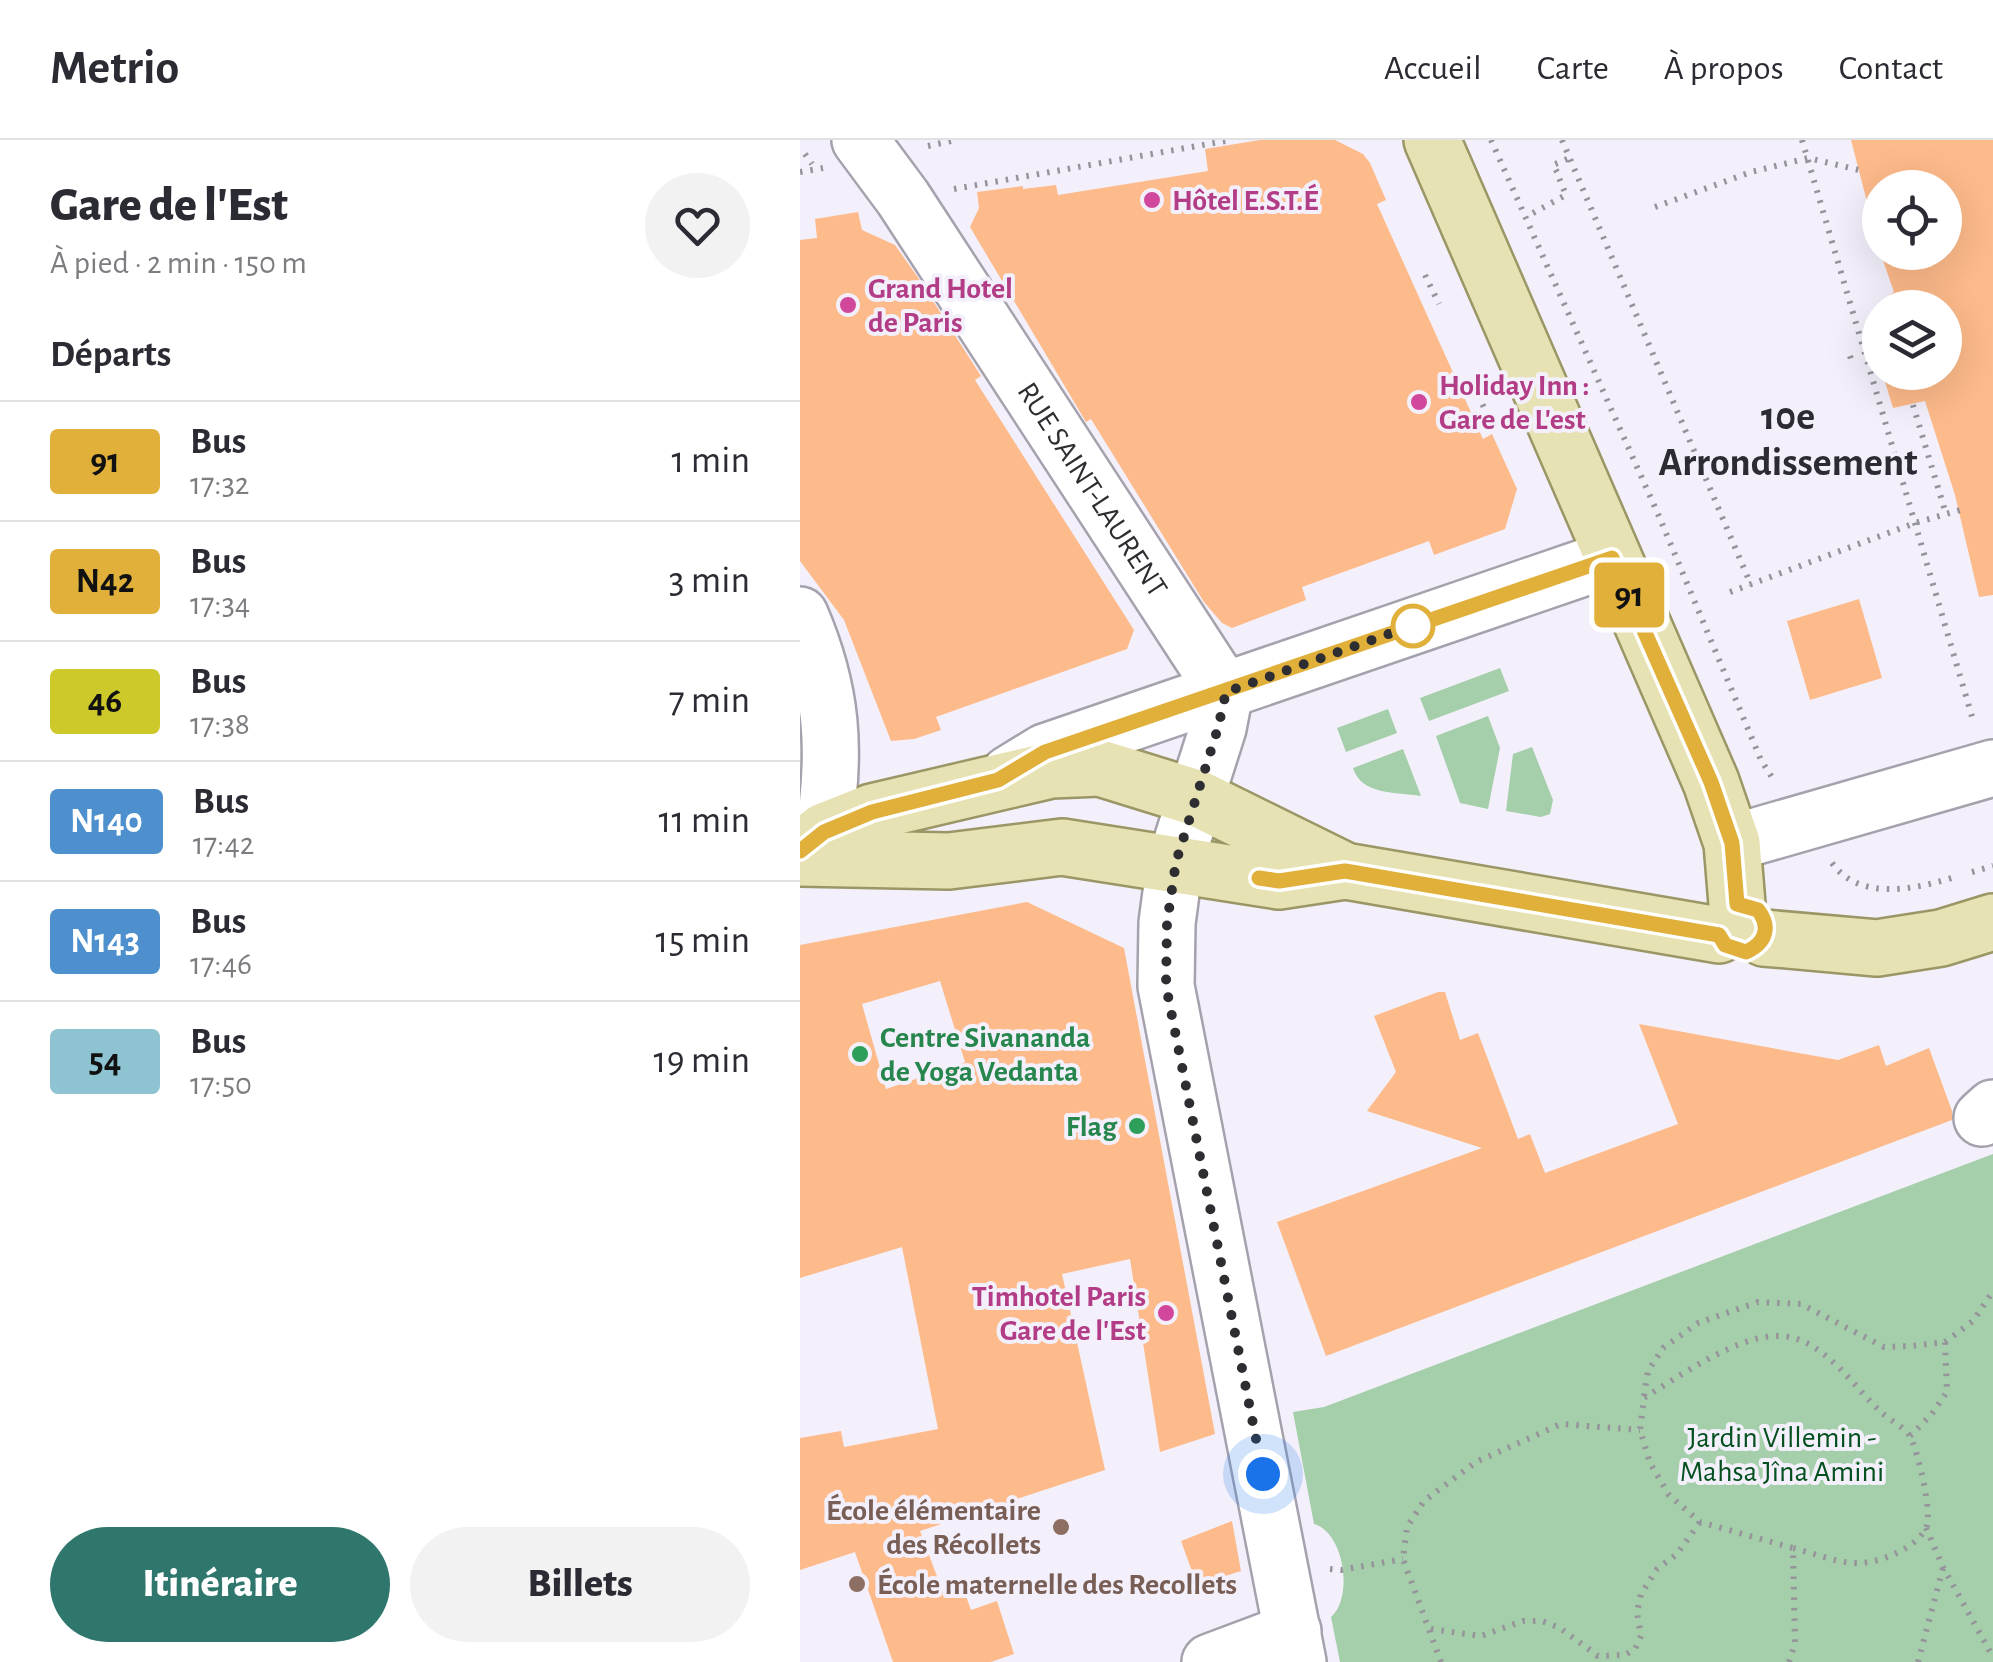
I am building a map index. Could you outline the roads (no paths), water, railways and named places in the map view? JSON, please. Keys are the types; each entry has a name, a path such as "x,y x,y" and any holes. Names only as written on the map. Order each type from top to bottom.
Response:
{"main road":[{"path":"1432,140 1711,782 1732,843 1740,926"},
{"path":"808,847 872,812 998,780 1051,770 1100,768 1197,798 1345,871"},
{"path":"808,847 949,862 1062,848 1176,862 1279,881 1345,871 1877,948 1941,938 1993,922"}],"street":[{"name":"RUE SAINT-LAURENT","path":"860,140 903,198 1226,692"},
{"path":"998,780 1045,752 1612,558"},
{"path":"800,615 814,646 831,719 833,774 808,847"},
{"path":"1210,1662 1296,1647 1166,986 1167,923 1176,862 1226,692"},
{"path":"1732,843 1814,836 1972,751"}],"place":[{"name":"Hôtel E.S.T.É","path":"1152,200"},
{"name":"Grand Hotel de Paris","path":"848,305"},
{"name":"Holiday Inn : Gare de L'est","path":"1419,402"},
{"name":"Centre Sivananda de Yoga Vedanta","path":"860,1054"},
{"name":"Flag","path":"1137,1126"},
{"name":"Timhotel Paris Gare de l'Est","path":"1166,1313"},
{"name":"École élémentaire des Récollets","path":"1061,1527"},
{"name":"École maternelle des Recollets","path":"857,1584"}],"district":[{"name":"10e Arrondissement","path":"1788,438"}],"park label":[{"name":"Jardin Villemin - Mahsa Jîna Amini","path":"1782,1454"}]}
